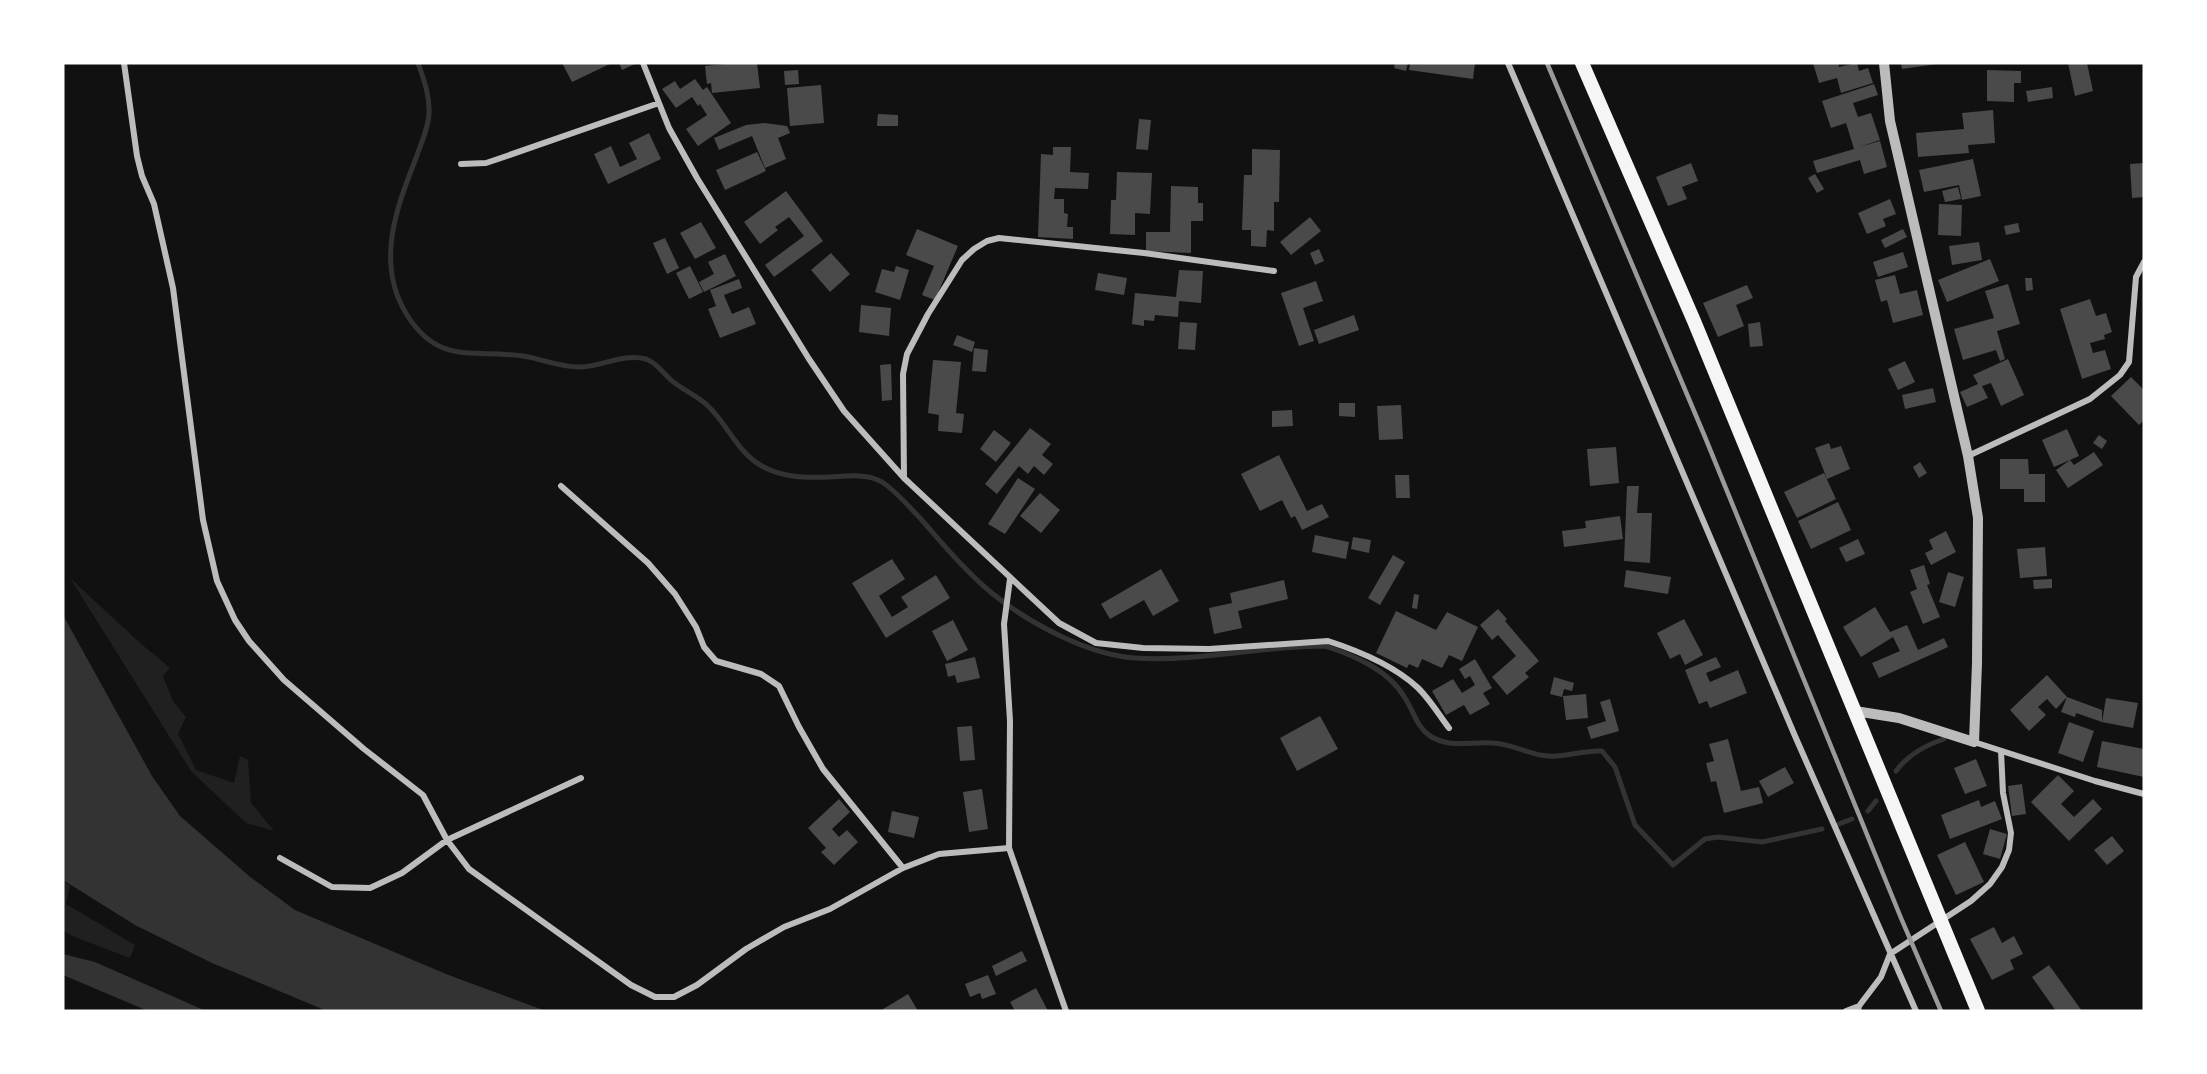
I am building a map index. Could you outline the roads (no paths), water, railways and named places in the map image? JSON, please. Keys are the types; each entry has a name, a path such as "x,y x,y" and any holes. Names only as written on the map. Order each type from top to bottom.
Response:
{"main road":[{"path":"1582,63 1694,321 1978,1011"}],"street":[{"path":"124,63 137,156 142,176 154,204 170,271 186,378 197,486 210,552 224,599 249,641 284,680 364,749 423,795 447,840 469,869 631,986 655,998 674,998 697,986 746,949 784,927 831,909 903,868 939,854 1009,848"},
{"path":"643,63 677,142 697,178 809,359 844,411 904,477 1059,623 1096,643 1143,648 1209,649 1329,641 1391,668 1418,688 1449,728"},
{"path":"1508,63 1795,736 1916,1011"},
{"path":"1884,63 1890,121 1968,456 1978,518 1974,742"},
{"path":"461,165 486,163 659,103"},
{"path":"904,477 903,374 907,354 928,314 963,260 987,241 999,238 1144,253 1274,271"},
{"path":"1968,456 2091,399 2120,375 2128,362 2136,277 2144,262"},
{"path":"561,486 648,563 675,594 696,627 704,647 716,661 761,674 779,686 823,769 903,868"},
{"path":"1010,579 1004,624 1010,721 1009,848 1066,1011"},
{"path":"1855,711 1899,718 2095,781 2144,794"},
{"path":"1846,1011 1858,1009 1881,977 1890,954 1971,901 1990,884 2002,867 2009,850 2011,833 2003,793 2001,751"},
{"path":"280,858 332,887 370,888 402,873 447,840 581,778"}],"waterway":[{"path":"418,63 428,94 428,120 396,217 392,237 392,276 397,296 407,315 419,331 432,342 445,349 459,352 523,356 574,367 630,358 646,359 656,365 675,384 708,406 738,445 760,465 794,476 856,476 870,477 882,482 902,499 964,567 993,594 1041,626 1098,651 1117,656 1159,659 1325,646 1359,659 1390,679 1405,698 1421,728 1438,740 1453,743 1501,744 1548,756 1602,751 1615,767 1635,825 1673,865 1705,839 1718,837 1762,842 1822,829"},
{"path":"1896,771 1917,752 1944,739"},
{"path":"1868,811 1876,801"},
{"path":"1839,824 1852,819"}],"railway":[{"path":"1547,63 1705,437 1941,1011"}]}
